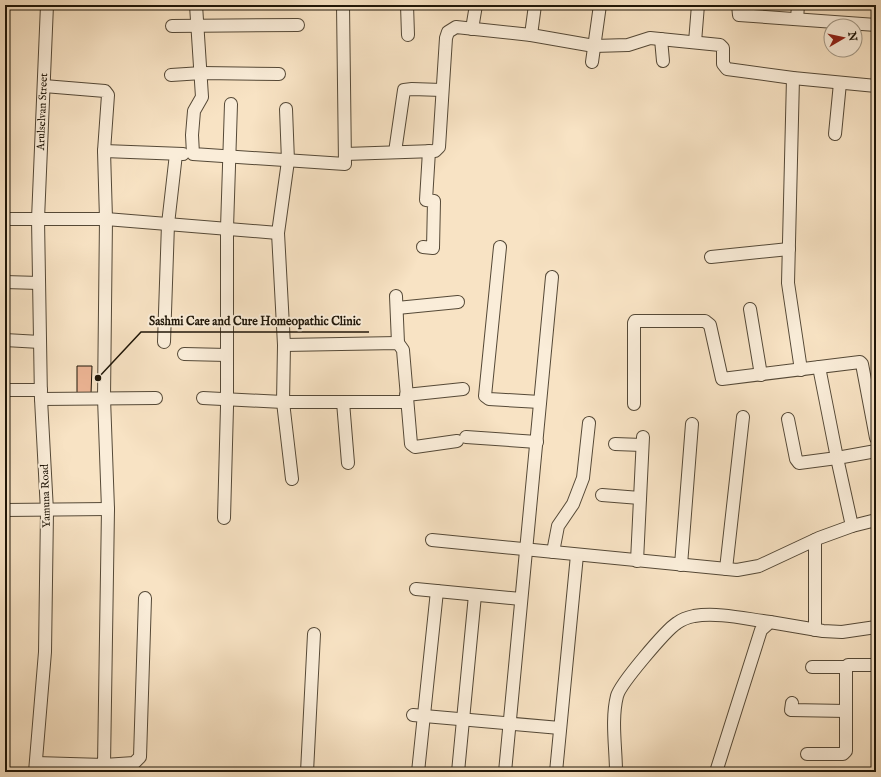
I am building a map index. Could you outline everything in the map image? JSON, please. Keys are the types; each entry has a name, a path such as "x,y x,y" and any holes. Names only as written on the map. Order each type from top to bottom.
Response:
{"street":[{"name":"Arulselvan Street","path":"38,219 47,5"},
{"path":"193,154 192,134 194,111 202,96 202,73 196,5"},
{"path":"104,151 193,154 345,164 343,5"},
{"path":"407,5 408,35"},
{"path":"472,29 476,5"},
{"path":"531,35 535,5"},
{"path":"592,62 600,5"},
{"path":"695,42 698,5"},
{"path":"738,5 739,15 876,25"},
{"path":"797,19 798,5"},
{"path":"172,26 298,25"},
{"path":"345,154 435,151 439,147 446,38 448,32 456,27 531,35 594,46 628,45 650,38 695,42 722,46 723,64 727,69 793,78 876,86"},
{"path":"661,39 664,61"},
{"path":"171,75 202,73 279,74"},
{"path":"793,78 788,283 801,370"},
{"path":"835,134 840,83"},
{"path":"44,86 95,89 108,93 104,151 106,219 104,398 108,509 104,765"},
{"path":"395,152 404,90 412,88 442,90"},
{"path":"224,518 227,399 227,228 231,104"},
{"path":"286,109 288,161 278,233 284,345 283,402 292,479"},
{"path":"423,248 433,248 434,200 426,200 429,151"},
{"path":"164,342 168,224 176,154"},
{"path":"5,219 106,219 278,233"},
{"name":"Yamuna Road","path":"36,767 45,652 47,511 41,394 38,219"},
{"path":"500,247 485,396 489,398 540,402"},
{"path":"711,257 789,249"},
{"path":"505,772 552,277"},
{"path":"5,282 39,283"},
{"path":"458,302 396,302 398,342 403,350 406,398 410,440 412,446 461,439 537,442"},
{"path":"750,309 761,375"},
{"path":"634,404 635,321 708,323 722,379 819,368 856,361 862,364 876,438"},
{"path":"5,340 40,342"},
{"path":"284,345 398,342"},
{"path":"184,354 227,354"},
{"path":"819,368 852,526"},
{"path":"203,398 283,402 343,402 406,398 463,389"},
{"path":"5,390 104,398 156,398"},
{"path":"343,402 348,463"},
{"path":"726,569 743,417"},
{"path":"788,419 796,459 799,464 876,451"},
{"path":"553,552 558,526 573,504 583,478 589,423"},
{"path":"681,565 692,424"},
{"path":"615,444 643,441 637,561"},
{"path":"602,495 640,498"},
{"path":"5,510 47,511 108,509"},
{"path":"432,540 737,570 759,566 815,540 852,526 876,520"},
{"path":"814,630 815,540"},
{"path":"556,772 577,555"},
{"path":"416,589 521,599"},
{"path":"418,772 418,716 437,591"},
{"path":"458,772 476,595"},
{"path":"36,767 134,764 140,757 145,598"},
{"path":"616,772 615,721 617,696 622,686 661,638 676,623 694,616 721,616 770,622 814,630 842,632 876,627"},
{"path":"716,772 761,630 770,622"},
{"path":"307,772 314,634"},
{"path":"812,667 876,665"},
{"path":"807,754 843,754 846,751 846,667"},
{"path":"792,703 791,710 846,711"},
{"path":"418,716 560,728"}],"building":[{"path":"77,366 92,366 91,394 77,394"}],"place":[{"name":"Sashmi Care and Cure Homeopathic Clinic","path":"98,378"}]}
